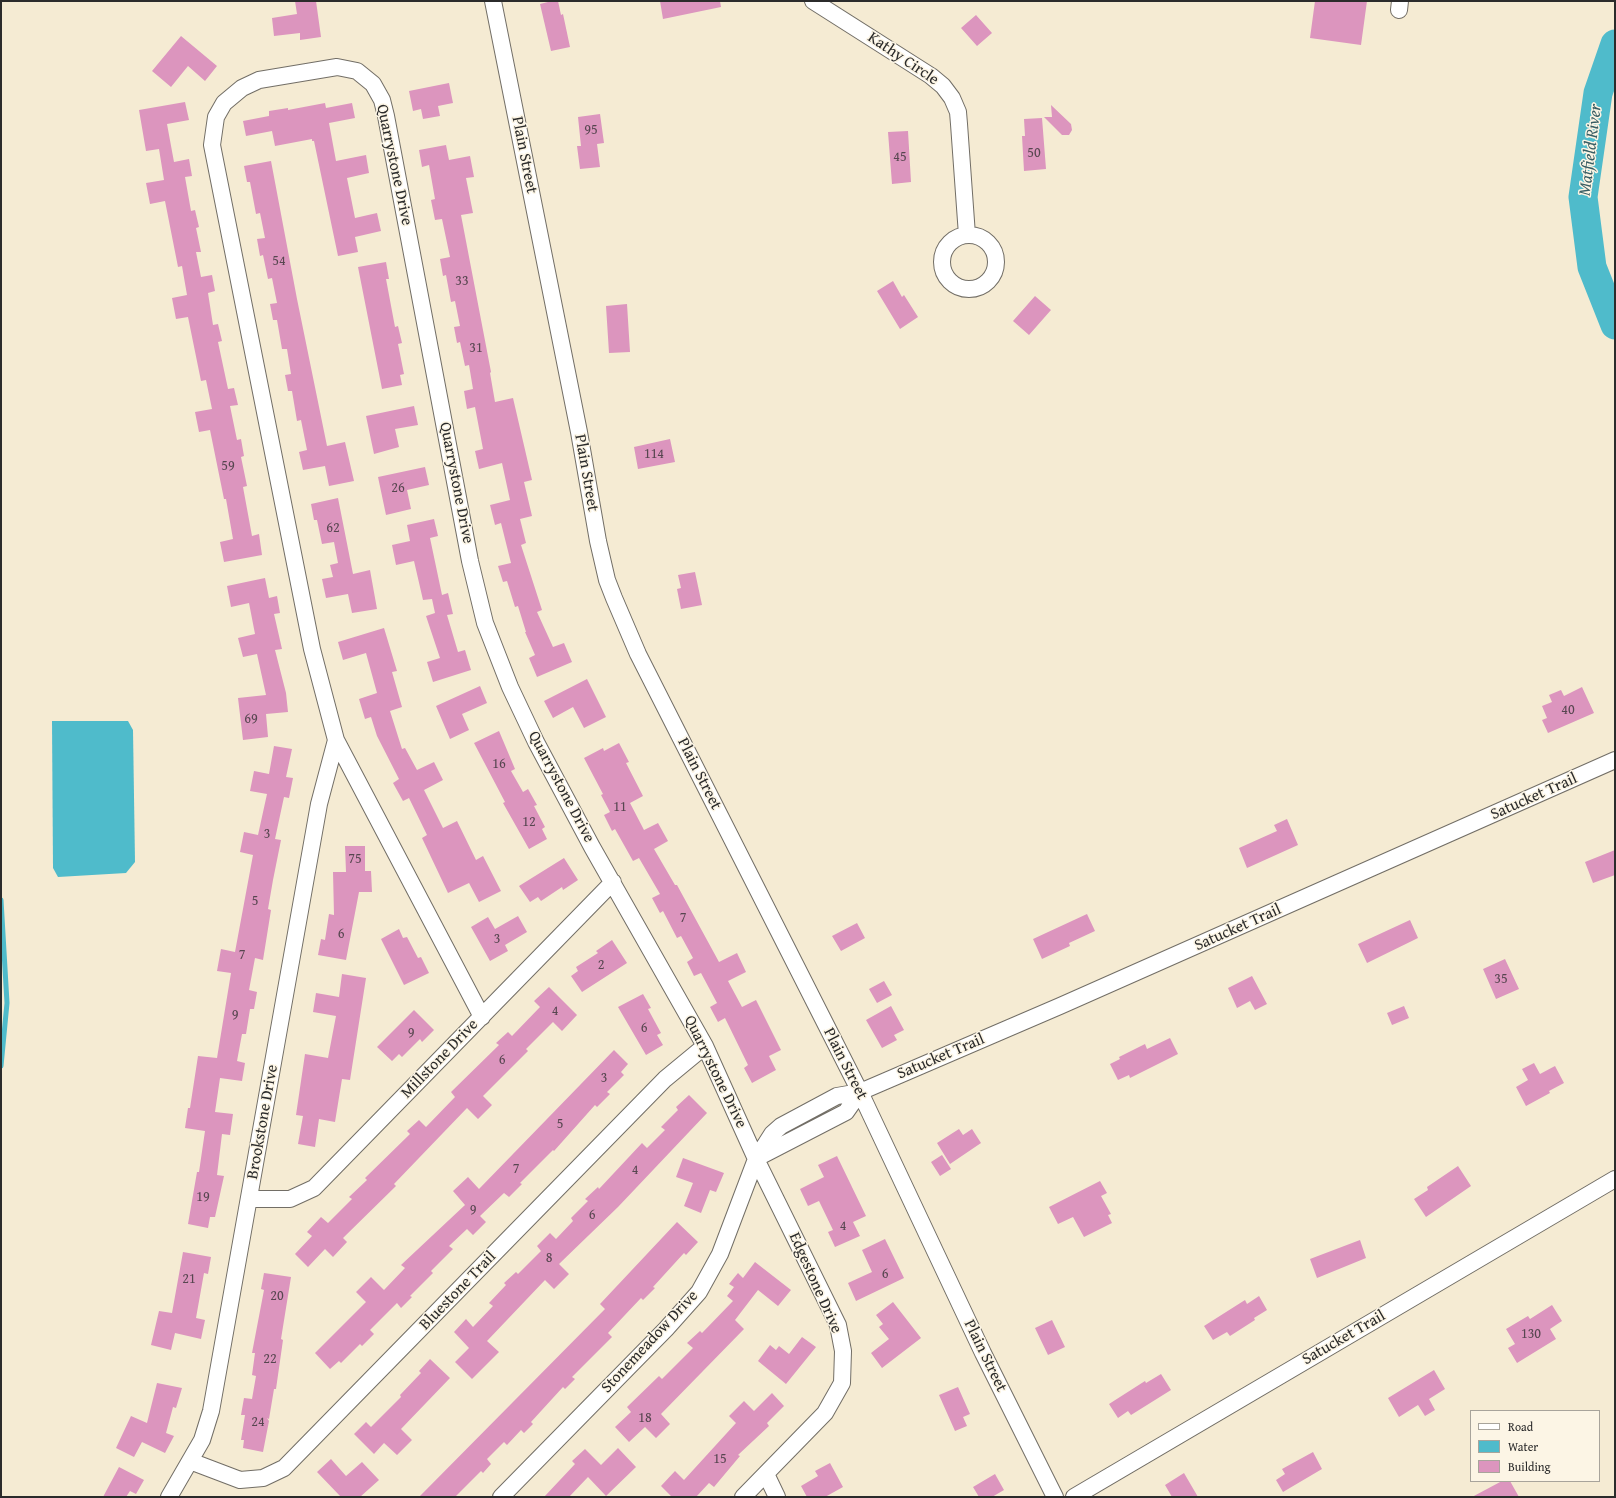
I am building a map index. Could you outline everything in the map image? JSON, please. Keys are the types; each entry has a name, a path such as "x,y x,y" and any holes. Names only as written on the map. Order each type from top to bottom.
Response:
{"street":[{"name":"Plain Street","path":"493,1 607,580 638,654 860,1092 983,1353 1055,1497"},
{"name":"Kathy Circle","path":"813,1 931,76 943,86 952,98 958,118 967,235"},
{"name":"Quarrystone Drive","path":"482,1017 336,740 312,649 212,145 216,117 224,103 242,88 259,80 337,67 357,71 373,84 382,100 470,561 485,623 510,687 536,742 705,1046 756,1159"},
{"name":"Brookstone Drive","path":"170,1497 202,1440 211,1411 319,804 336,740"},
{"name":"Satucket Trail","path":"860,1092 1261,919 1615,760"},
{"name":"Millstone Drive","path":"249,1199 290,1199 314,1188 613,882"},
{"name":"Bluestone Trail","path":"190,1461 240,1480 263,1478 284,1468 660,1085 683,1063 705,1046"},
{"path":"756,1159 846,1112 860,1092"},
{"name":"Edgestone Drive","path":"743,1497 825,1413 842,1383 843,1351 838,1325 756,1159"},
{"name":"Stonemeadow Drive","path":"501,1497 666,1329 699,1292 720,1254 756,1159"},
{"name":"Satucket Trail","path":"1074,1497 1615,1179"},
{"path":"766,1474 777,1497"}],"water":[{"path":"52,721 128,721 133,730 135,862 126,873 58,877 53,868"}],"building":[{"path":"295,1 316,1 321,37 300,40 300,33 274,36 272,18 297,14"},
{"path":"558,1 561,15 563,14 570,47 551,51 540,4"},
{"path":"660,1 720,1 721,7 663,19"},
{"path":"1315,1 1367,1 1361,45 1310,38"},
{"path":"976,15 992,33 977,46 961,28"},
{"path":"181,36 217,66 205,81 188,66 171,87 152,71"},
{"path":"449,83 453,103 438,106 440,116 423,119 421,109 413,111 409,91"},
{"path":"185,102 189,120 167,124 174,162 189,159 192,176 185,177 191,211 195,210 199,227 196,228 201,252 196,252 201,277 212,275 215,291 208,293 213,325 218,324 222,341 218,342 228,389 234,388 238,405 230,406 237,440 241,439 244,456 241,457 247,486 243,487 252,536 259,534 262,555 224,562 220,542 233,539 226,499 224,499 210,430 199,432 195,412 212,409 206,380 201,381 188,317 176,319 172,298 187,295 182,266 178,267 165,201 150,204 146,183 164,180 159,149 146,151 139,110"},
{"path":"325,103 326,108 352,103 355,118 329,123 336,161 366,155 369,173 347,178 355,218 377,213 381,231 355,237 358,252 338,256 314,141 312,141 312,139 275,146 272,131 246,136 243,121 269,116 269,111 288,108 288,110"},
{"path":"1051,105 1071,124 1072,130 1069,135 1062,135 1044,117 1052,117"},
{"path":"600,114 604,143 597,144 600,167 580,169 577,146 581,146 578,117"},
{"path":"1042,118 1046,169 1024,171 1022,136 1025,136 1024,119"},
{"path":"908,131 911,182 892,184 888,132"},
{"path":"446,145 449,160 470,156 474,177 466,178 473,213 461,215 491,372 495,402 513,398 532,480 524,482 532,516 520,519 526,543 521,545 542,610 537,612 553,647 564,643 572,662 537,677 529,658 535,655 525,632 518,606 515,607 507,581 503,582 498,566 511,563 501,523 495,525 490,505 510,500 502,463 479,469 475,451 483,449 475,407 467,409 464,391 473,389 469,365 465,366 460,342 457,343 454,327 460,326 455,301 451,302 446,275 443,276 440,259 450,257 442,219 435,220 431,200 435,199 429,165 422,167 419,150"},
{"path":"271,161 327,446 345,442 354,481 329,486 325,466 303,470 299,452 307,450 301,420 297,421 292,391 288,391 285,375 291,374 287,349 282,349 277,320 273,320 270,304 277,303 272,278 268,279 263,255 260,256 257,239 265,238 260,213 256,214 250,182 247,182 244,166"},
{"path":"386,262 389,279 386,279 395,327 398,326 402,343 398,344 404,374 400,375 402,385 382,389 358,267"},
{"path":"893,281 902,297 904,295 918,317 900,329 877,291"},
{"path":"1035,296 1051,310 1029,335 1013,321"},
{"path":"627,304 630,352 609,353 606,306"},
{"path":"414,406 418,425 395,429 399,447 374,454 366,416"},
{"path":"670,439 675,462 638,469 634,447"},
{"path":"425,467 429,485 407,490 411,509 386,515 378,477"},
{"path":"338,498 353,574 370,570 377,609 352,613 348,594 326,598 322,579 333,577 330,565 338,563 334,542 322,544 317,520 314,520 311,504"},
{"path":"434,519 438,536 430,538 442,595 448,593 453,614 447,615 458,652 465,650 471,670 433,682 427,662 440,658 426,616 435,613 432,599 423,600 414,561 396,565 392,545 410,541 407,525"},
{"path":"695,572 702,605 681,609 677,589 681,588 678,575"},
{"path":"265,578 269,598 277,596 280,613 274,614 282,649 275,650 286,693 288,712 266,714 268,737 243,740 238,698 266,695 257,654 243,657 238,638 255,634 249,603 231,607 227,586"},
{"path":"384,628 397,671 392,672 402,707 390,711 402,749 405,748 417,770 434,762 443,780 424,790 443,828 457,821 476,860 483,856 501,891 479,902 469,883 448,893 422,838 427,835 409,798 403,801 393,783 399,779 377,736 371,717 365,719 359,699 377,693 366,653 343,660 338,642"},
{"path":"587,679 606,717 584,728 573,707 553,718 544,701"},
{"path":"480,686 487,703 462,714 469,730 450,739 436,706"},
{"path":"1582,687 1594,713 1548,733 1542,720 1547,718 1542,706 1552,702 1549,695 1561,690 1564,696"},
{"path":"499,731 515,769 511,771 523,792 528,789 537,805 534,806 545,827 542,829 547,839 529,849 503,803 505,802 474,743"},
{"path":"619,743 629,762 626,763 643,796 630,803 644,830 658,823 668,841 654,849 675,885 677,885 719,962 737,953 746,972 728,981 742,1007 756,1000 781,1050 769,1056 776,1070 752,1083 744,1068 748,1065 725,1018 718,1022 710,1007 717,1003 701,973 694,976 687,962 693,958 681,936 677,938 663,911 660,913 652,898 660,894 639,858 633,861 615,829 612,831 604,815 610,812 601,795 603,794 584,758 603,748 604,751"},
{"path":"274,746 292,749 286,777 293,778 289,798 284,797 275,839 281,840 268,909 271,910 263,960 255,958 249,990 257,992 254,1009 250,1009 246,1034 242,1034 237,1061 245,1063 242,1081 220,1078 215,1112 233,1114 230,1135 222,1134 217,1175 224,1176 215,1217 210,1217 208,1228 188,1224 197,1172 199,1172 205,1131 185,1128 188,1108 190,1108 198,1056 217,1058 231,973 217,971 221,949 235,952 253,855 240,852 244,832 258,835 267,794 250,791 254,771 269,774"},
{"path":"1287,819 1298,845 1247,868 1239,848 1277,831 1274,825"},
{"path":"345,846 365,846 365,871 371,871 372,892 359,892 346,960 318,955 321,939 325,940 329,914 334,915 333,872 346,872"},
{"path":"1615,850 1615,875 1593,883 1585,862"},
{"path":"564,858 578,880 563,890 562,887 541,901 538,897 530,902 519,886"},
{"path":"1087,914 1095,931 1069,943 1070,946 1042,959 1033,939"},
{"path":"518,916 527,932 505,945 508,951 490,961 471,927 488,917 495,929"},
{"path":"1410,920 1418,938 1367,963 1358,944"},
{"path":"857,923 865,938 841,951 832,936"},
{"path":"399,929 403,938 407,937 418,958 421,957 429,973 404,985 381,939"},
{"path":"612,940 627,963 582,992 571,976 578,971 576,967 598,953 596,951"},
{"path":"1505,959 1519,989 1496,999 1483,969"},
{"path":"342,974 366,978 350,1080 342,1079 335,1122 319,1119 315,1147 298,1144 303,1116 296,1115 305,1054 328,1058 336,1016 313,1012 316,993 339,997"},
{"path":"1252,976 1267,1004 1255,1010 1250,1001 1237,1008 1228,988"},
{"path":"884,981 892,995 877,1003 869,989"},
{"path":"549,987 577,1015 562,1031 553,1022 526,1049 528,1051 483,1096 492,1105 478,1119 467,1108 394,1184 396,1186 343,1238 347,1242 333,1257 325,1249 308,1267 295,1254 312,1236 307,1232 321,1217 328,1223 352,1199 349,1197 367,1180 365,1178 410,1134 407,1131 419,1120 426,1127 455,1097 451,1092 499,1045 496,1043 508,1032 512,1036 540,1007 534,1001"},
{"path":"643,994 651,1008 648,1009 661,1033 657,1035 663,1045 646,1055 618,1007"},
{"path":"891,1006 904,1030 894,1035 897,1040 882,1048 866,1020"},
{"path":"1404,1006 1409,1018 1392,1025 1387,1013"},
{"path":"414,1010 434,1030 422,1042 420,1039 402,1057 399,1054 392,1061 377,1047"},
{"path":"1170,1038 1178,1054 1130,1078 1129,1075 1118,1080 1110,1064 1120,1059 1119,1057 1145,1044 1147,1049"},
{"path":"614,1050 628,1064 621,1072 624,1075 607,1092 610,1094 597,1107 595,1105 554,1151 553,1150 520,1183 522,1184 509,1197 504,1193 480,1216 486,1222 473,1235 467,1229 449,1246 453,1249 431,1271 433,1273 410,1296 412,1297 401,1308 397,1303 370,1330 374,1334 362,1346 360,1344 341,1363 339,1361 330,1369 315,1353 366,1302 356,1292 371,1277 384,1290 405,1268 401,1265 465,1205 453,1191 468,1177 479,1189"},
{"path":"1534,1063 1540,1074 1555,1066 1564,1083 1549,1091 1550,1093 1526,1106 1516,1087 1528,1080 1522,1069"},
{"path":"689,1095 707,1113 618,1207 559,1264 569,1274 554,1289 545,1280 487,1341 499,1352 472,1379 455,1362 469,1348 454,1332 466,1319 473,1327 493,1306 489,1303 506,1285 504,1283 516,1272 518,1274 541,1251 537,1246 550,1233 556,1239 573,1221 571,1218 588,1201 585,1199 598,1187 599,1189 642,1143 647,1148 665,1130 661,1127 678,1110 676,1107"},
{"path":"959,1129 963,1135 972,1129 981,1143 950,1164 937,1143"},
{"path":"942,1155 951,1169 940,1176 931,1162"},
{"path":"837,1156 866,1216 853,1222 860,1236 835,1247 828,1232 833,1230 819,1201 808,1206 800,1189 824,1177 818,1165"},
{"path":"683,1158 724,1173 716,1192 710,1190 701,1213 684,1206 693,1183 676,1177"},
{"path":"1458,1166 1471,1186 1426,1217 1414,1199 1428,1190 1427,1187"},
{"path":"1100,1181 1107,1193 1101,1196 1111,1214 1108,1215 1112,1223 1084,1237 1073,1217 1058,1224 1049,1207"},
{"path":"677,1222 698,1242 686,1255 684,1253 653,1287 655,1288 643,1300 641,1298 608,1333 612,1337 572,1377 575,1379 565,1389 563,1387 531,1422 533,1424 524,1433 521,1430 507,1445 504,1442 487,1459 491,1464 483,1473 481,1471 455,1497 419,1497 605,1309 600,1304"},
{"path":"885,1239 904,1278 856,1301 848,1283 872,1272 862,1250"},
{"path":"1360,1240 1366,1258 1317,1278 1310,1259"},
{"path":"183,1252 211,1257 208,1274 204,1273 196,1318 205,1320 201,1339 175,1333 171,1350 151,1345 159,1311 172,1313"},
{"path":"755,1262 791,1290 778,1306 758,1290 735,1320 744,1329 661,1414 670,1424 656,1438 645,1427 629,1442 615,1427 631,1412 627,1407 659,1376 662,1379 693,1348 687,1343 700,1331 702,1333 733,1301 727,1296 734,1287 729,1284 738,1273 743,1278"},
{"path":"264,1273 291,1277 281,1339 283,1340 276,1389 274,1389 269,1419 267,1418 269,1421 263,1452 243,1448 244,1440 241,1440 245,1415 241,1415 244,1398 252,1399 256,1376 252,1375 255,1353 252,1353 264,1290 261,1289"},
{"path":"1259,1296 1267,1310 1254,1318 1255,1320 1230,1336 1227,1332 1213,1340 1204,1326 1245,1300 1247,1304"},
{"path":"893,1302 921,1338 882,1368 871,1353 889,1339 879,1327 883,1324 876,1315"},
{"path":"1552,1305 1562,1321 1550,1329 1556,1339 1517,1363 1508,1348 1515,1344 1506,1329 1528,1316 1530,1319"},
{"path":"1052,1320 1065,1347 1048,1355 1035,1328"},
{"path":"802,1337 816,1347 786,1384 758,1361 770,1345 776,1350 779,1346 789,1354"},
{"path":"430,1359 450,1378 401,1429 412,1440 397,1455 384,1443 374,1454 354,1434 366,1422 371,1427 401,1397 400,1395 421,1373 419,1371"},
{"path":"1434,1370 1445,1389 1429,1399 1435,1410 1425,1416 1418,1405 1399,1417 1388,1398"},
{"path":"1161,1374 1171,1390 1131,1415 1128,1411 1118,1418 1109,1404 1145,1381 1146,1383"},
{"path":"157,1383 182,1388 176,1408 173,1407 166,1433 174,1436 165,1453 142,1442 134,1457 116,1448 131,1416 147,1423"},
{"path":"958,1387 970,1414 963,1417 967,1426 955,1431 939,1395"},
{"path":"772,1393 784,1406 767,1423 769,1426 738,1455 740,1456 714,1487 709,1483 696,1497 672,1497 661,1486 675,1471 684,1480 736,1423 729,1416 744,1401 754,1411"},
{"path":"618,1448 636,1467 606,1496 588,1477 569,1497 544,1497 575,1464 572,1461 585,1449 601,1465"},
{"path":"1313,1452 1322,1469 1283,1492 1276,1480 1285,1474 1282,1469"},
{"path":"331,1459 346,1476 362,1462 379,1480 360,1497 341,1497 317,1472"},
{"path":"830,1463 843,1487 825,1497 807,1497 801,1486 818,1476 815,1471"},
{"path":"119,1467 144,1480 136,1494 130,1491 126,1497 103,1497"},
{"path":"1184,1473 1198,1497 1172,1497 1165,1485"},
{"path":"995,1474 1004,1490 992,1497 979,1497 973,1487"},
{"path":"1500,1482 1511,1482 1519,1497 1472,1497"}],"waterway":[{"name":"Matfield River","path":"1615,44 1598,93 1583,197 1592,267 1615,325"},
{"path":"1,900 7,1003 1,1066"}]}
